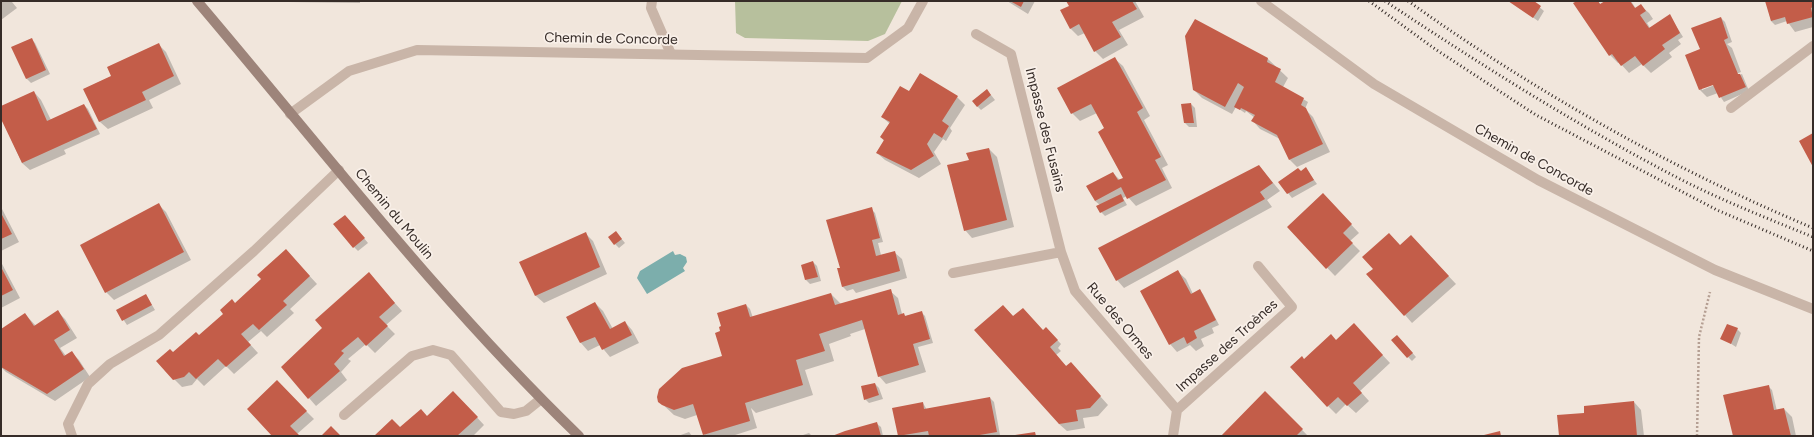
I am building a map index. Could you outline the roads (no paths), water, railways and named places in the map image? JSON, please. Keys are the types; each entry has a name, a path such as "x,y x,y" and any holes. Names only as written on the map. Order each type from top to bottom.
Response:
{"street":[{"name":"Chemin du Moulin","path":"197,1 290,114 470,324 541,399 579,436"},
{"path":"652,1 651,8 671,54"},
{"name":"Chemin de Concorde","path":"290,114 349,71 417,50 867,58 908,28 923,1"},
{"name":"Chemin de Concorde","path":"1261,1 1374,84 1538,180 1715,270 1813,309"},
{"name":"Impasse des Fusains","path":"976,34 1011,54 1061,252"},
{"path":"1731,108 1813,46"},
{"path":"72,436 68,424 88,384 110,364 159,335 254,251 339,170"},
{"path":"953,273 1061,252"},
{"name":"Rue des Ormes","path":"1061,252 1075,291 1177,410"},
{"name":"Impasse des Troènes","path":"1177,410 1292,307 1258,266"},
{"path":"344,415 412,356 433,350 451,355 501,412 514,414 526,412 541,399"},
{"path":"1173,436 1177,410"}],"water":[{"path":"673,251 675,255 680,254 686,257 687,262 683,268 685,271 647,294 637,278 640,271"}],"railway":[{"path":"1369,1 1435,49 1536,115 1717,210 1813,251"},
{"path":"1385,1 1530,94 1642,159 1713,195 1813,237"},
{"path":"1408,1 1504,66 1604,126 1707,180 1813,228"}]}
